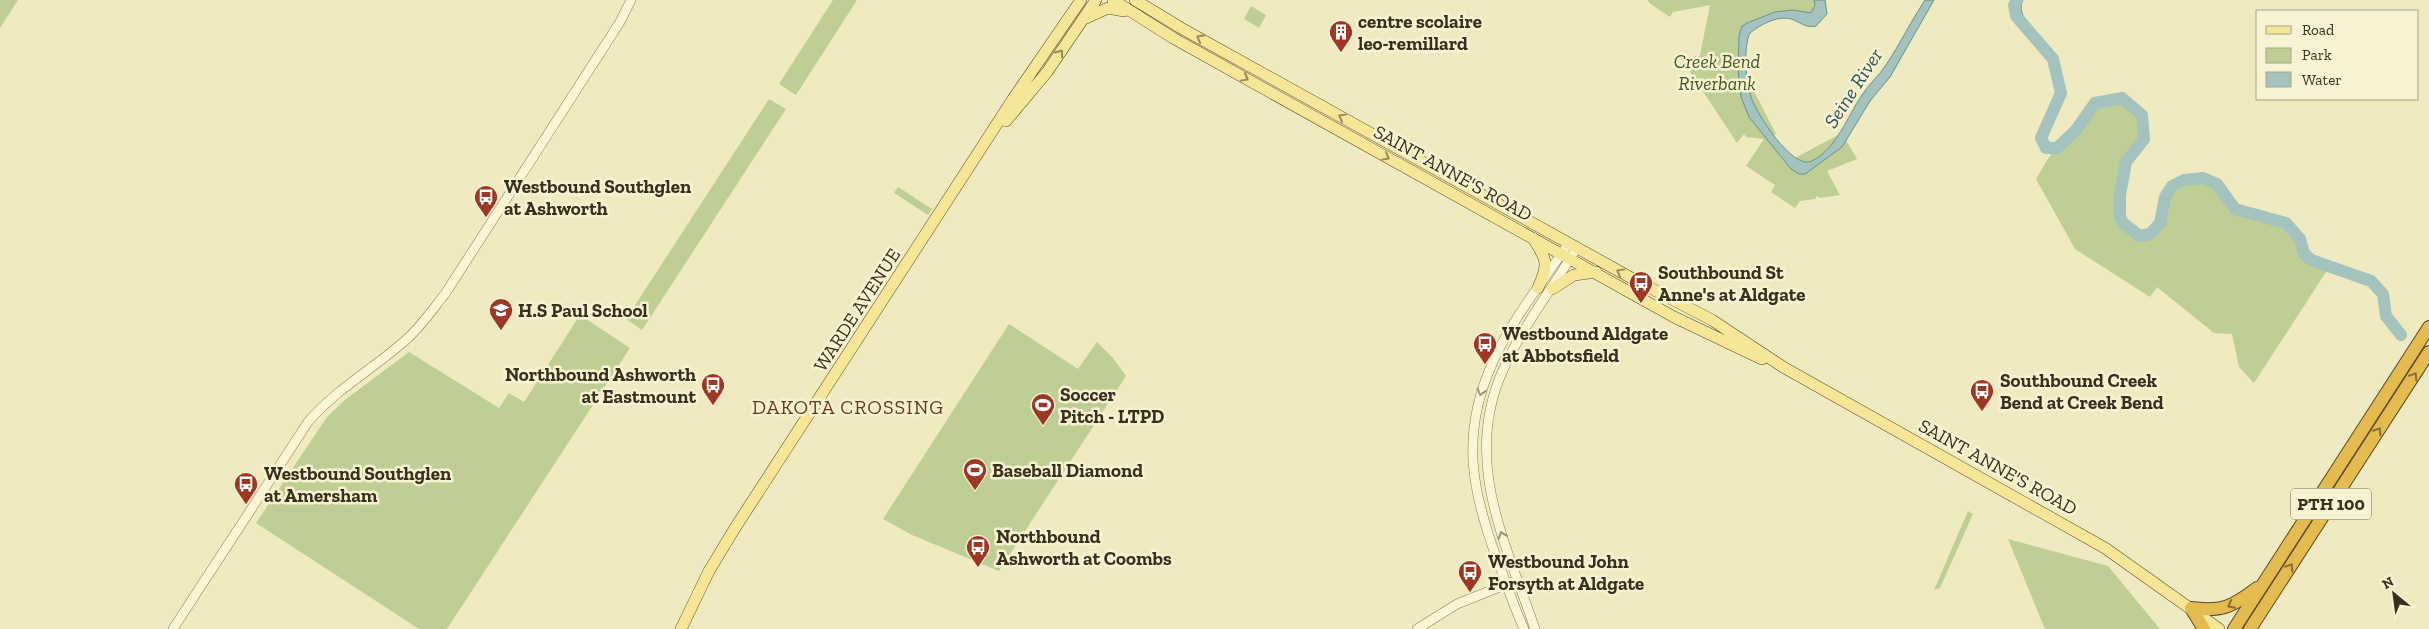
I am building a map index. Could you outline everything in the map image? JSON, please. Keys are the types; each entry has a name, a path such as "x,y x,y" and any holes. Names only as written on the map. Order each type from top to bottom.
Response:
{"highway":[{"name":"PTH 100","path":"2234,629 2429,327"},
{"name":"PTH 100","path":"2250,629 2429,352"},
{"path":"2191,608 2213,611 2223,609 2240,600 2264,581"},
{"path":"2191,608 2204,629"},
{"path":"2261,629 2263,608"}],"main road":[{"path":"1068,19 1076,0"},
{"name":"WARDE AVENUE","path":"681,629 709,571 735,528 988,141 1013,99 1081,0"},
{"name":"WARDE AVENUE","path":"988,141 1047,72 1096,0"},
{"name":"SAINT ANNE'S ROAD","path":"1113,0 1173,38 1697,329 1783,366"},
{"name":"SAINT ANNE'S ROAD","path":"1135,0 1181,28 1712,320 1783,366 2105,548 2220,629"},
{"path":"1082,21 1108,8 1142,18"},
{"path":"1532,237 1546,258 1545,272 1538,288"},
{"path":"1552,289 1574,275 1596,272"}],"street":[{"path":"173,629 308,422 325,402 408,338 421,325 444,294 620,22 631,0"},
{"path":"1524,629 1484,523 1476,494 1472,443 1476,414 1492,362 1538,288 1573,245"},
{"path":"1535,629 1497,521 1489,488 1486,458 1487,429 1493,399 1503,369 1552,289 1566,255"},
{"path":"1417,629 1457,604 1519,580"}],"green space":[{"path":"0,0 18,0 0,28"},
{"path":"833,0 857,0 796,95 779,84"},
{"name":"Creek Bend Riverbank","path":"1648,0 1814,0 1815,5 1811,14 1793,10 1739,35 1738,60 1776,134 1767,138 1791,160 1842,133 1857,159 1827,171 1840,195 1820,198 1817,196 1815,199 1800,201 1795,208 1771,192 1775,185 1746,166 1764,139 1746,137 1744,134 1737,143 1690,72 1700,55 1710,5 1673,12 1670,17 1649,3"},
{"path":"1251,6 1266,15 1259,28 1244,19"},
{"path":"769,99 786,109 642,330 626,319"},
{"path":"2102,100 2112,100 2139,107 2146,122 2146,129 2128,159 2123,179 2120,212 2124,223 2133,233 2148,235 2159,221 2171,187 2188,179 2207,178 2218,184 2232,203 2240,209 2272,217 2283,222 2294,233 2303,258 2316,267 2328,269 2254,383 2239,367 2232,334 2214,333 2157,287 2150,297 2075,249 2036,179 2050,155 2068,139 2090,108"},
{"path":"898,187 932,209 928,215 894,193"},
{"path":"580,315 630,348 447,629 419,629 256,523 327,417 346,399 409,352 499,408 509,393 524,402"},
{"path":"1009,324 1078,369 1097,342 1113,358 1126,376 999,571 912,535 883,519"},
{"path":"1968,511 1973,514 1940,588 1934,590"},
{"path":"2008,539 2108,566 2160,629 2045,629"}],"water":[{"name":"Seine River","path":"1814,0 1825,0 1827,14 1816,26 1807,26 1789,18 1777,19 1760,26 1750,33 1746,47 1748,83 1754,105 1776,139 1795,157 1804,162 1812,161 1821,155 1835,140 1862,95 1891,57 1925,0 1934,0 1890,77 1870,101 1842,147 1805,174 1799,174 1791,169 1749,117 1741,97 1738,69 1739,35 1742,26 1775,12 1793,10 1811,13 1815,5"},
{"path":"2013,0 2023,0 2021,4 2022,13 2026,21 2036,31 2031,39 2016,21 2012,11"}],"waterway":[{"name":"Seine River","path":"2017,0 2014,5 2016,16 2053,59 2061,93 2041,138 2046,148 2057,148 2076,130 2095,103 2122,98 2142,115 2144,139 2126,162 2120,195 2120,217 2123,223 2140,236 2150,234 2160,223 2165,197 2172,186 2184,180 2203,178 2217,184 2235,209 2286,223 2300,239 2304,253 2311,260 2371,281 2383,294 2386,316 2401,335"}],"place":[{"name":"centre scolaire leo-remillard","path":"1341,53"},
{"name":"Westbound Southglen at Ashworth","path":"486,218"},
{"name":"Southbound St Anne's at Aldgate","path":"1641,304"},
{"name":"H.S Paul School","path":"501,331"},
{"name":"Westbound Aldgate at Abbotsfield","path":"1485,365"},
{"name":"Northbound Ashworth at Eastmount","path":"713,406"},
{"name":"Southbound Creek Bend at Creek Bend","path":"1982,412"},
{"name":"Soccer Pitch - LTPD","path":"1043,426"},
{"name":"Baseball Diamond","path":"975,491"},
{"name":"Westbound Southglen at Amersham","path":"246,505"},
{"name":"Northbound Ashworth at Coombs","path":"978,568"},
{"name":"Westbound John Forsyth at Aldgate","path":"1470,593"}],"district":[{"name":"DAKOTA CROSSING","path":"848,407"}]}
